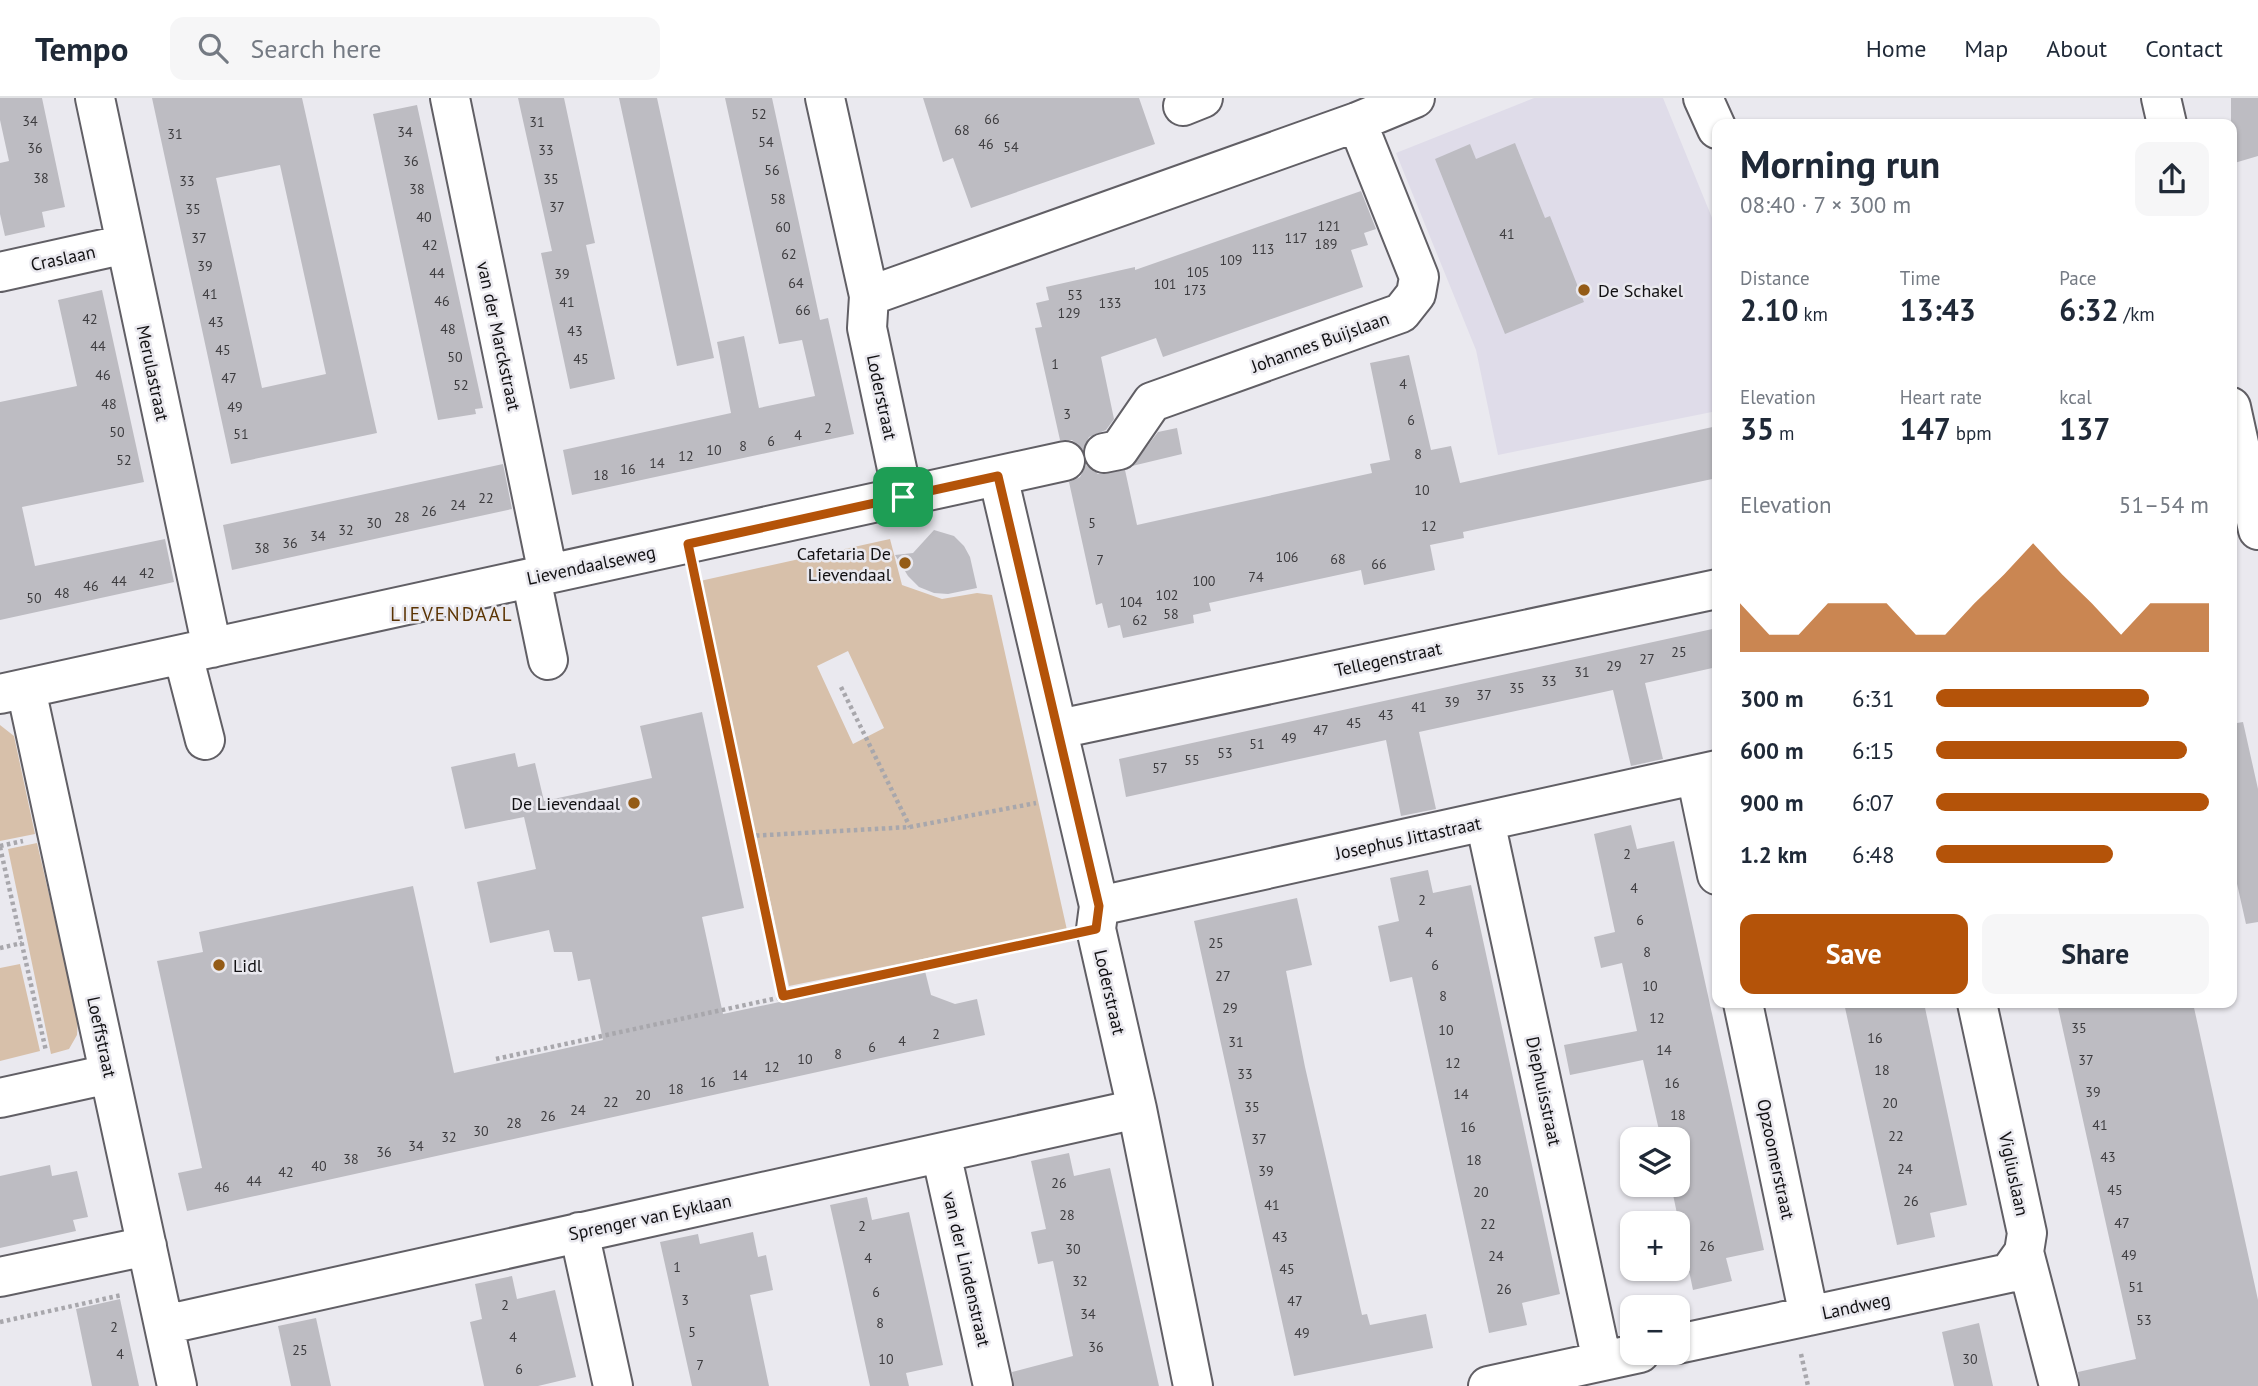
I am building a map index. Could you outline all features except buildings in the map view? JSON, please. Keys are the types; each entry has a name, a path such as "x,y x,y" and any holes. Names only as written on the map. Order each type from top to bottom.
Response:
{"street":[{"name":"Merulastraat","path":"95,98 126,244 198,651"},
{"name":"van der Marckstraat","path":"450,98 540,576 548,660"},
{"name":"Loderstraat","path":"825,98 869,296 866,328 903,497"},
{"path":"869,296 1357,122 1416,98"},
{"path":"1703,98 1712,119"},
{"path":"2161,98 2166,119"},
{"name":"Johannes Buijslaan","path":"1104,453 1119,450 1152,402 1401,313 1416,294 1419,277 1357,122"},
{"name":"Craslaan","path":"0,272 126,244"},
{"path":"2237,437 2258,530"},
{"path":"998,476 1065,461"},
{"name":"Lievendaalseweg","path":"13,692 998,476"},
{"name":"Loderstraat","path":"998,476 1074,796 1193,1386"},
{"name":"Tellegenstraat","path":"1059,729 1712,590"},
{"path":"198,651 205,740"},
{"name":"Loeffstraat","path":"13,692 109,1074 177,1386"},
{"path":"1706,772 1712,829"},
{"name":"Josephus Jittastraat","path":"1098,918 1485,821 1706,772"},
{"name":"Diephuisstraat","path":"1485,821 1602,1361"},
{"name":"Opzoomerstraat","path":"1744,1008 1809,1316"},
{"name":"Vigliuslaan","path":"1978,1008 2027,1233 2024,1252 2059,1386"},
{"path":"0,1098 109,1074"},
{"name":"Sprenger van Eyklaan","path":"164,1325 1137,1109"},
{"name":"van der Lindenstraat","path":"941,1153 993,1386"},
{"path":"579,1233 613,1386"},
{"path":"0,1277 147,1246"},
{"name":"Landweg","path":"1690,1342 2009,1273 2024,1252"},
{"path":"1488,1386 1620,1357"}],"path":[{"path":"688,544 783,996"},
{"path":"842,687 910,827"},
{"path":"749,836 910,827 1074,796"},
{"path":"0,847 54,1086"},
{"path":"496,1059 783,996 1098,918"},
{"path":"0,948 22,943"},
{"path":"0,1322 156,1288"}],"shaded area":[{"name":"De Schakel","path":"1534,98 1663,98 1712,218 1712,412 1498,455 1476,350 1396,153"},
{"path":"890,539 902,585 942,599 977,593 992,595 1067,930 789,986 700,581","holes":["848,651 884,728 853,744 817,666"]},
{"path":"0,725 14,736 35,834 0,841"},
{"path":"37,843 78,1018 77,1035 69,1049 51,1054 8,849"},
{"path":"20,964 40,1051 0,1061 0,968"}],"place":[{"name":"De Schakel","path":"1584,290"},
{"name":"Cafetaria De Lievendaal","path":"905,563"},
{"name":"De Lievendaal","path":"634,803"},
{"name":"Lidl","path":"219,965"}],"district":[{"name":"LIEVENDAAL","path":"452,614"}],"route":[{"path":"998,476 1099,906 1096,929 783,996 688,544 903,497 998,476"}]}
